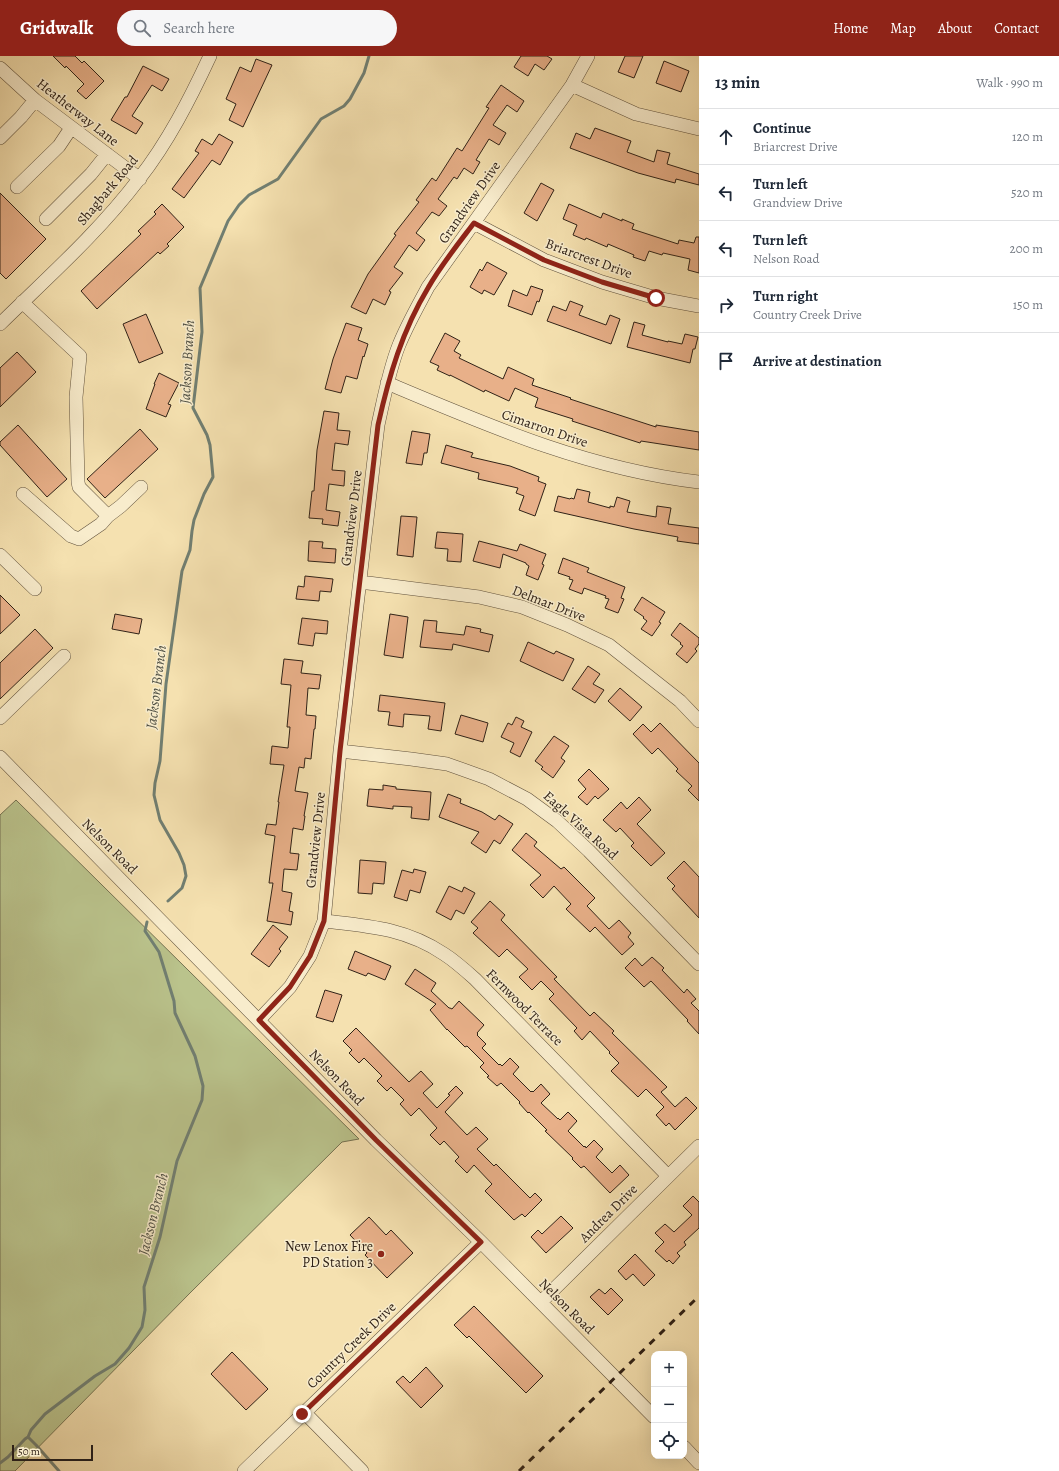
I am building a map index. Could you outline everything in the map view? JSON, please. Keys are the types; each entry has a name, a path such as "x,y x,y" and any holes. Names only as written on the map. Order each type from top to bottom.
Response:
{"street":[{"name":"Shagbark Road","path":"0,324 76,251 107,218 140,179 173,127 210,56"},
{"name":"Grandview Drive","path":"259,1020 290,987 310,956 324,921 340,751 378,425 387,383 399,345 428,287 572,85 588,56"},
{"name":"Heatherway Lane","path":"0,70 35,100 140,179"},
{"path":"572,85 636,114 699,129"},
{"path":"0,138 21,117 35,100"},
{"path":"17,187 59,146 71,128"},
{"path":"46,219 91,174 107,154"},
{"name":"Briarcrest Drive","path":"474,223 544,260 602,282 656,298 699,306"},
{"path":"22,302 80,356 76,397 78,482 79,487 108,516"},
{"name":"Cimarron Drive","path":"387,383 536,444 588,460 637,472 699,482"},
{"path":"23,494 71,536 79,539 101,524 141,487"},
{"path":"0,555 35,589"},
{"name":"Delmar Drive","path":"360,582 479,597 522,607 567,625 609,645 680,701 699,721"},
{"path":"0,718 64,656"},
{"name":"Eagle Vista Road","path":"340,751 446,764 489,779 527,799 556,821 589,851 699,964"},
{"name":"Nelson Road","path":"0,757 376,1140 481,1242 651,1414"},
{"name":"Fernwood Terrace","path":"324,921 386,929 414,938 444,954 475,978 668,1176"},
{"name":"Andrea Drive","path":"541,1302 699,1146"},
{"name":"Country Creek Drive","path":"244,1471 481,1242"},
{"path":"304,1412 362,1471"},
{"path":"687,1451 699,1463"}],"green space":[{"path":"16,800 359,1139 342,1142 189,1294 15,1471 0,1471 0,815"}],"building":[{"path":"53,56 75,56 82,63 84,61 104,81 86,99 77,91 84,84 66,66 65,68"},
{"path":"521,56 547,56 552,59 544,70 535,64 528,76 514,67"},
{"path":"625,56 643,56 634,78 618,72"},
{"path":"256,59 272,65 243,127 229,120 236,104 226,99 240,67 251,72"},
{"path":"664,61 689,71 681,92 656,83"},
{"path":"143,66 169,79 162,91 152,85 132,116 143,123 136,134 111,120 125,97 127,97"},
{"path":"501,85 524,101 517,112 507,105 493,125 506,133 499,145 489,139 476,160 480,162 473,174 464,168 457,179 454,177 438,199 447,206 439,216 432,212 416,233 425,240 417,251 409,245 394,267 403,273 389,291 391,292 385,305 373,299 366,314 351,307 368,274 396,235 394,234 419,202 416,200 432,178 436,181 457,148 462,151 489,108 486,107"},
{"path":"595,128 631,141 627,152 654,162 657,150 670,153 667,164 699,174 699,185 676,179 675,183 638,173 570,148 576,133 590,139"},
{"path":"219,134 233,142 220,165 212,160 184,198 172,189 199,153 195,151 202,139 212,145"},
{"path":"541,183 554,190 537,221 524,213"},
{"path":"0,193 46,239 6,279 0,273"},
{"path":"162,204 184,227 167,244 169,246 160,254 158,252 97,309 81,291 141,234 138,231 156,214 154,212"},
{"path":"569,204 601,218 603,213 622,221 622,219 634,224 632,229 678,244 679,240 694,243 696,237 699,237 699,273 688,270 690,259 663,253 662,255 649,251 645,261 633,257 634,255 608,244 607,247 586,238 585,240 573,235 577,225 563,219"},
{"path":"487,262 507,273 494,295 484,290 482,294 470,287 480,269 482,271"},
{"path":"531,286 543,290 532,315 508,306 513,290 527,296"},
{"path":"570,301 583,306 579,315 606,325 610,315 620,319 611,344 547,321 553,306 566,311"},
{"path":"146,314 163,353 139,363 123,324"},
{"path":"634,322 645,325 642,335 668,342 682,344 685,334 698,337 695,349 693,349 690,363 627,347"},
{"path":"346,323 362,328 358,340 368,344 357,379 346,376 341,393 325,389 333,359"},
{"path":"445,333 460,341 454,351 461,355 459,358 503,379 508,367 534,379 532,385 571,398 570,399 656,427 656,425 699,432 699,450 641,441 640,443 572,421 573,419 535,407 538,398 515,388 509,401 485,390 484,392 437,370 439,366 430,362"},
{"path":"17,352 36,372 0,407 0,368"},
{"path":"159,373 179,383 168,404 171,405 166,417 146,409"},
{"path":"324,411 339,413 337,430 350,431 348,445 335,443 332,470 345,471 344,486 329,484 326,510 340,512 338,526 322,524 323,519 309,518 312,491 314,491 317,450"},
{"path":"18,425 67,479 47,497 0,445 0,442"},
{"path":"140,429 158,449 105,498 87,479"},
{"path":"412,431 430,434 427,453 424,453 422,465 406,463"},
{"path":"446,445 473,453 471,457 510,466 539,477 538,481 546,484 535,516 519,510 524,496 516,493 518,488 478,479 479,473 441,463"},
{"path":"577,489 590,492 588,502 610,508 610,506 614,507 617,497 630,501 627,512 656,517 657,506 671,508 668,524 699,528 699,544 677,541 678,537 554,511 558,496 574,499"},
{"path":"401,516 417,517 413,557 397,555"},
{"path":"437,532 463,534 461,562 447,561 448,549 435,548"},
{"path":"309,541 323,542 322,548 336,549 335,563 308,561"},
{"path":"479,541 517,551 520,544 546,554 542,564 544,565 538,580 526,575 529,566 526,563 503,554 500,568 473,561"},
{"path":"563,558 589,568 587,572 625,587 621,598 624,599 618,613 605,608 609,599 605,598 606,596 584,588 582,594 569,589 573,580 569,579 570,577 558,573"},
{"path":"305,576 333,579 331,592 320,591 319,601 296,599 298,586 304,587"},
{"path":"0,595 20,615 0,634"},
{"path":"642,597 665,612 659,622 661,623 652,636 641,629 647,621 634,610"},
{"path":"115,614 142,619 139,634 112,629"},
{"path":"390,614 408,617 403,658 384,655"},
{"path":"302,618 328,621 327,634 315,633 313,646 298,644"},
{"path":"424,620 437,621 436,632 464,635 466,626 481,629 480,632 493,635 489,652 453,644 452,650 420,647"},
{"path":"680,623 699,638 699,644 695,649 697,651 687,663 676,654 683,646 671,635"},
{"path":"35,629 53,648 0,699 0,663"},
{"path":"528,642 554,654 556,651 574,659 563,681 520,661"},
{"path":"284,659 303,661 301,673 321,675 319,689 308,688 306,715 316,716 315,729 311,759 305,758 304,768 299,767 295,791 308,793 303,830 293,828 290,853 299,854 297,870 284,869 282,891 292,893 289,911 293,912 291,925 267,921 273,883 269,883 275,836 265,834 267,824 276,825 284,765 270,764 272,746 288,748 290,727 287,727 291,685 281,684"},
{"path":"588,666 600,674 593,684 604,690 595,703 572,689"},
{"path":"620,688 642,707 630,721 608,701"},
{"path":"380,695 445,703 441,731 428,729 430,716 404,714 403,727 388,725 390,712 378,711"},
{"path":"461,715 488,723 483,742 455,734"},
{"path":"516,717 524,721 521,727 532,732 520,757 510,752 514,743 501,737 508,723 512,725"},
{"path":"660,723 699,763 699,801 688,790 692,786 676,771 678,769 658,748 652,754 633,734 643,724 651,732"},
{"path":"554,736 569,746 561,758 565,761 553,778 541,769 543,767 535,761"},
{"path":"589,769 609,789 598,799 595,796 587,805 578,797 586,789 578,780"},
{"path":"383,785 396,787 396,789 431,792 429,820 411,818 412,807 393,806 393,809 367,806 369,789 383,790"},
{"path":"448,794 461,799 460,803 482,812 495,820 499,815 513,824 500,844 494,840 486,853 471,843 479,832 439,817"},
{"path":"639,797 651,810 637,824 665,853 651,866 631,846 634,843 620,828 616,832 603,820 621,802 627,809"},
{"path":"526,833 537,842 534,846 561,869 564,867 595,898 587,906 609,929 619,920 631,933 628,937 634,944 622,955 595,927 590,932 566,909 571,904 554,886 543,898 530,885 541,875 512,850"},
{"path":"360,860 386,862 384,884 373,883 372,894 358,893"},
{"path":"684,861 699,877 699,918 672,889 675,886 667,878"},
{"path":"414,869 426,872 420,893 410,890 407,901 394,897 402,870 413,873"},
{"path":"449,886 462,892 464,887 475,893 464,914 456,910 451,920 436,912"},
{"path":"490,901 505,915 501,920 557,977 554,979 590,1016 594,1012 614,1031 612,1033 667,1087 661,1092 675,1107 686,1097 697,1108 675,1130 669,1123 666,1126 656,1115 664,1107 646,1089 638,1097 611,1071 619,1063 590,1031 582,1040 574,1031 577,1028 549,999 554,994 541,981 532,990 519,977 528,969 507,949 499,957 473,933 478,928 471,922"},
{"path":"273,925 288,937 279,949 281,951 269,967 251,954"},
{"path":"355,951 391,966 385,980 368,973 366,976 348,969"},
{"path":"652,957 664,968 662,970 684,993 687,989 696,999 691,1003 699,1011 699,1034 687,1021 688,1020 651,981 644,987 625,968 635,958 642,966"},
{"path":"415,969 436,983 431,991 449,1008 452,1009 459,1001 484,1025 477,1035 486,1044 482,1048 499,1065 500,1064 502,1066 510,1058 519,1067 513,1074 531,1092 533,1092 541,1084 550,1094 541,1103 558,1119 560,1120 568,1112 577,1121 568,1131 584,1147 585,1146 586,1148 594,1140 603,1149 596,1157 612,1173 620,1165 629,1175 610,1193 584,1166 581,1168 572,1159 573,1158 545,1131 547,1130 529,1112 528,1113 519,1103 520,1102 501,1083 497,1086 487,1077 489,1076 480,1067 484,1063 467,1046 465,1047 447,1030 430,1010 436,1004 405,984"},
{"path":"325,990 342,995 333,1022 316,1017"},
{"path":"356,1028 409,1082 421,1071 433,1084 423,1093 437,1108 450,1095 448,1094 456,1086 463,1093 445,1112 467,1135 476,1127 488,1139 477,1149 494,1166 496,1164 530,1198 535,1193 542,1200 525,1217 522,1214 514,1220 485,1191 492,1184 474,1165 467,1173 455,1161 459,1157 444,1141 440,1145 430,1135 437,1128 419,1108 411,1116 400,1104 404,1100 391,1087 387,1091 377,1081 382,1076 364,1058 359,1063 349,1053 352,1050 343,1041"},
{"path":"693,1196 699,1202 699,1228 684,1242 686,1245 677,1253 680,1256 673,1264 669,1260 667,1262 655,1251 664,1242 655,1233 665,1224 674,1232 692,1215 683,1206"},
{"path":"561,1216 573,1228 546,1253 531,1237 538,1230 542,1234"},
{"path":"369,1217 386,1235 391,1230 413,1253 387,1278 365,1255 367,1253 350,1235"},
{"path":"635,1254 655,1275 644,1286 633,1274 626,1280 618,1271"},
{"path":"611,1288 623,1300 608,1315 590,1297 599,1289 605,1294"},
{"path":"474,1306 543,1376 526,1393 469,1336 467,1338 454,1325"},
{"path":"232,1352 268,1389 246,1410 211,1374"},
{"path":"426,1367 443,1386 421,1408 396,1382 403,1376 410,1383"}],"waterway":[{"name":"Jackson Branch","path":"168,901 182,888 186,876 184,865 179,853 160,820 154,795 155,783 160,761 166,684 182,571 190,550 194,520 204,494 213,477 210,445 207,435 193,408 202,332 200,288 228,221 239,205 249,195 278,179 321,119 344,106 350,99 364,73 369,56"},
{"name":"Jackson Branch","path":"0,1463 28,1437 31,1430 45,1414 95,1376 115,1364 129,1348 142,1327 145,1310 144,1287 160,1237 177,1161 202,1100 203,1086 195,1056 175,1013 174,1001 159,952 145,931 147,922"},
{"path":"28,1437 59,1471"}],"railway":[{"path":"519,1471 699,1296"}],"place":[{"name":"New Lenox Fire PD Station 3","path":"381,1254"}],"route":[{"path":"302,1414 481,1242 376,1140 259,1020 290,987 310,956 324,921 340,751 378,425 387,383 399,345 428,287 474,223 544,260 602,282 656,298"}]}
